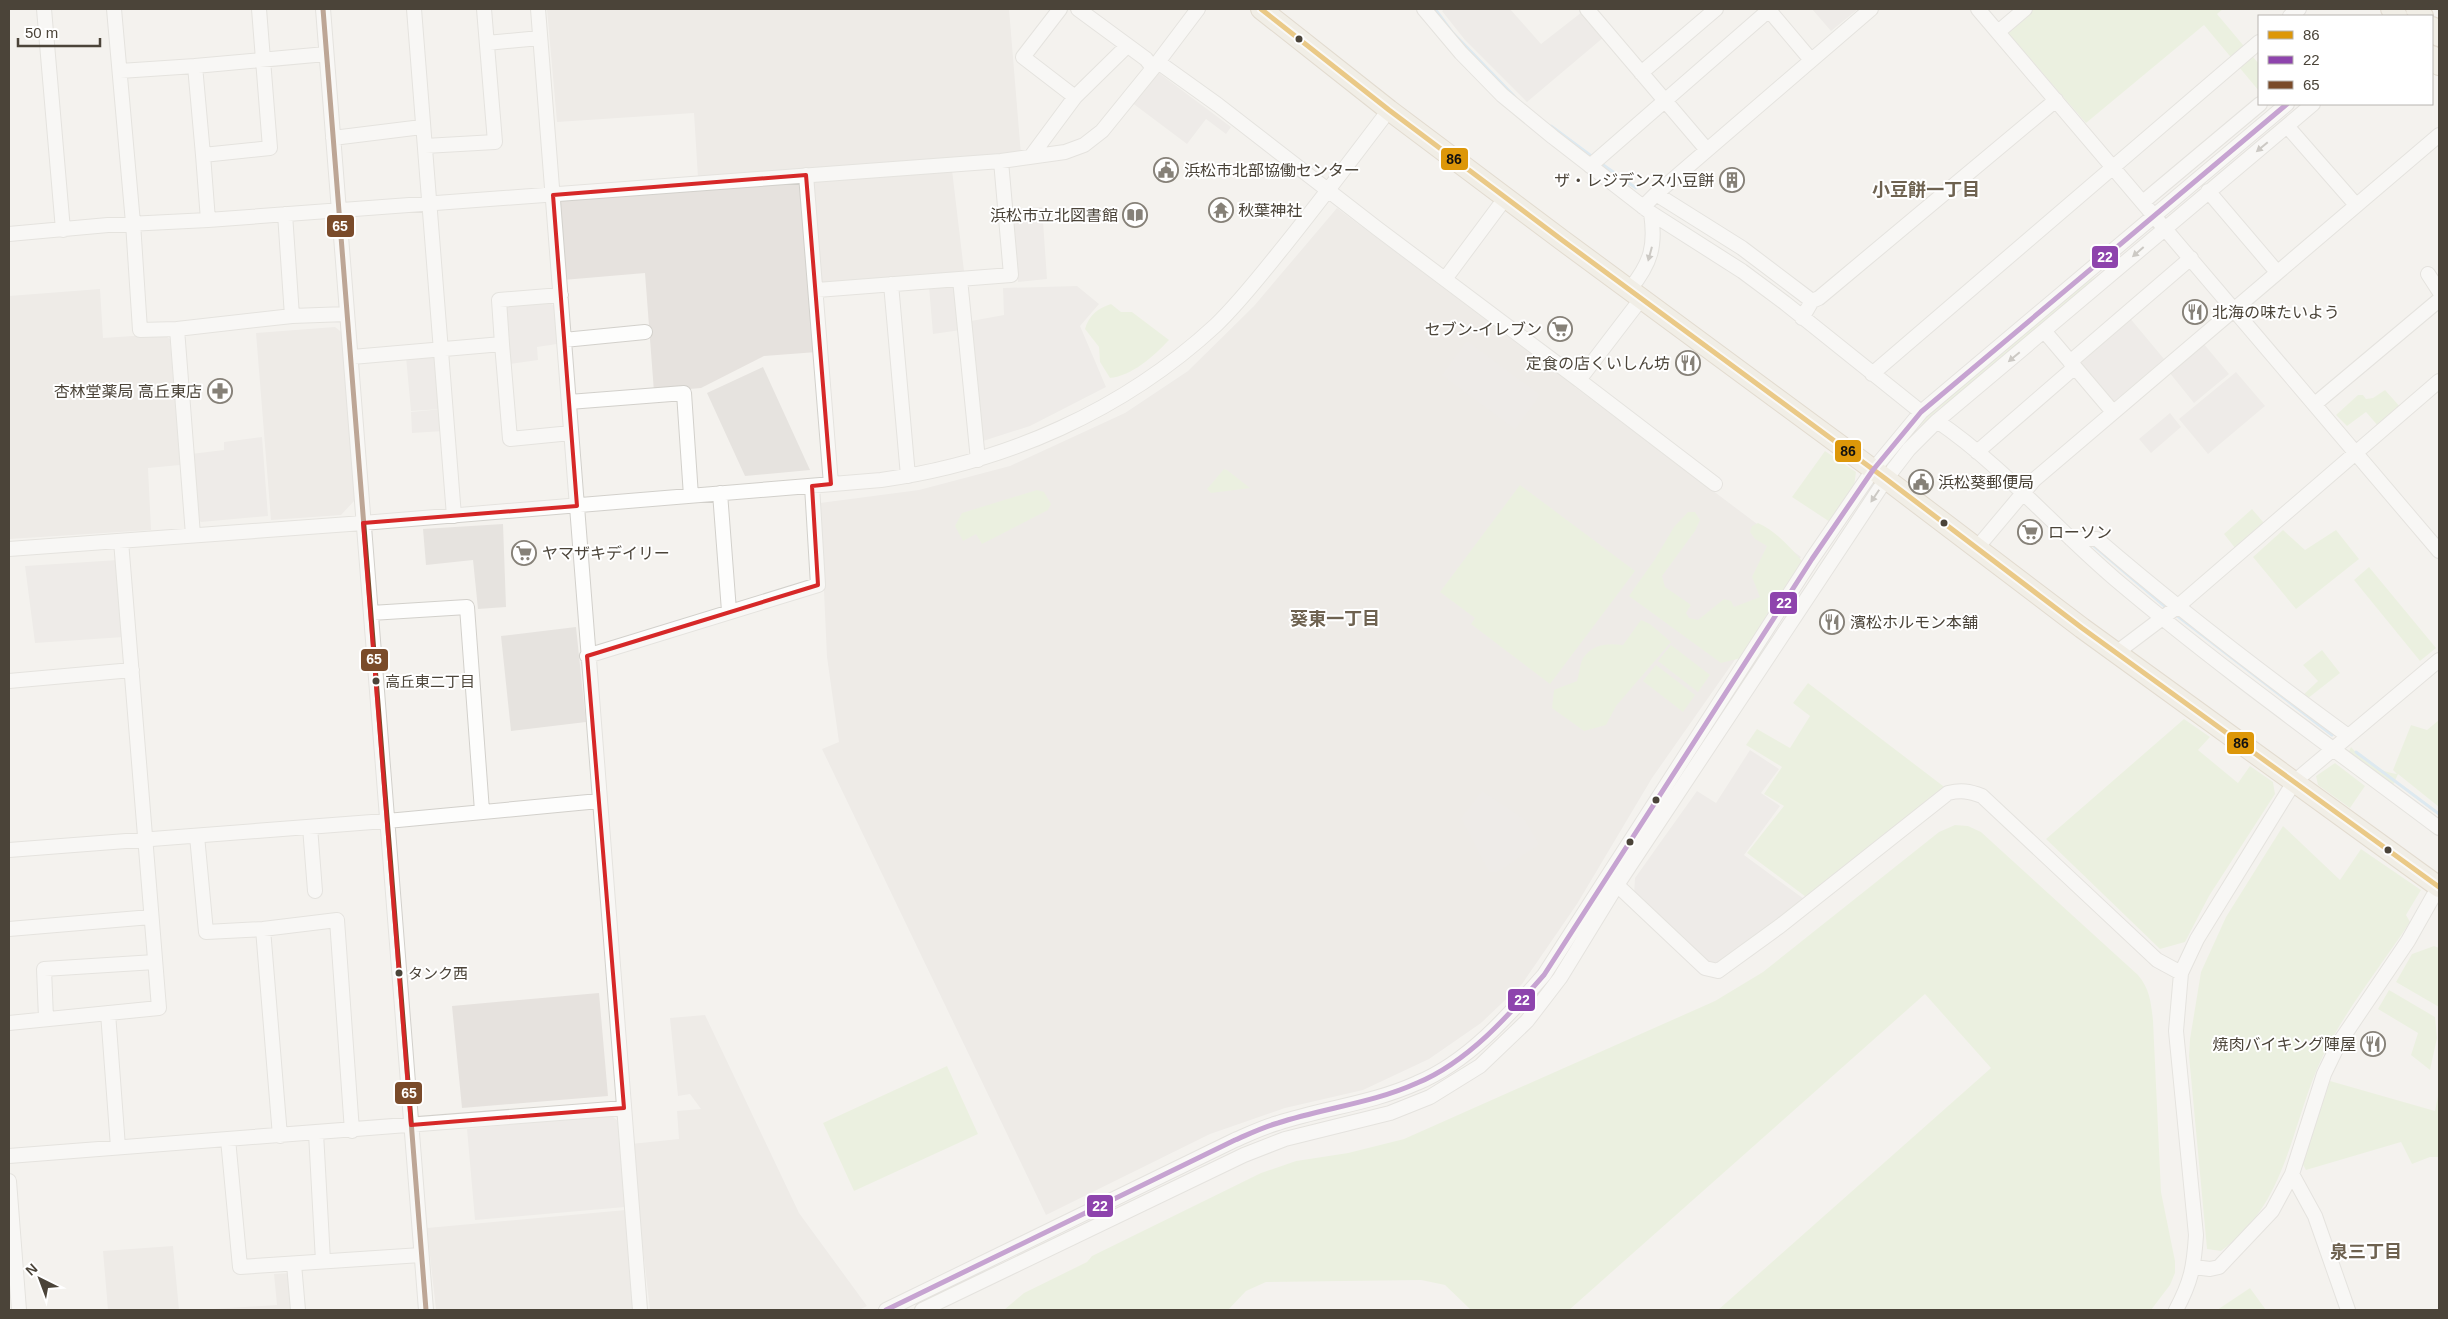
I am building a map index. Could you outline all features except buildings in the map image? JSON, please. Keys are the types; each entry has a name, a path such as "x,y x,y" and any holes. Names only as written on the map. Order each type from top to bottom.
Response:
{"highway":[{"path":"1260,9 1389,110 1976,549 2439,887"}],"street":[{"path":"44,9 63,230"},
{"path":"114,9 133,223 140,330 177,329 292,316 347,314"},
{"path":"203,155 270,148 259,9"},
{"path":"323,9 426,1310"},
{"path":"414,9 454,516"},
{"path":"425,146 496,142 484,9"},
{"path":"538,9 598,801 640,1310"},
{"path":"1060,9 1022,57 1075,97"},
{"path":"1078,9 1146,59 1218,104 1329,191 1715,484"},
{"path":"9,234 133,223 208,220 1001,161 1032,155 1065,152 1084,145 1102,131 1156,65 1198,9"},
{"path":"1424,9 1461,53 1502,95 1595,162 1647,210 1742,271 1921,412"},
{"path":"1587,9 1707,150"},
{"path":"1641,73 1716,9"},
{"path":"1595,162 1769,9 1811,60"},
{"path":"1579,380 1636,294 1652,254 1654,233 1647,210 1656,194 1871,9"},
{"path":"1978,9 2439,551"},
{"path":"1998,32 2025,9"},
{"path":"487,42 540,38"},
{"path":"1872,374 2258,43"},
{"path":"1032,155 1075,97 1127,46"},
{"path":"120,71 326,54"},
{"path":"196,66 208,220"},
{"path":"1802,318 1812,301 1819,298 2056,100"},
{"path":"2143,202 2259,105"},
{"path":"922,1310 1244,1155 1285,1138 1390,1113 1430,1097 1480,1066 1527,1020 1560,978 1617,885 1921,412 2156,216 2285,105"},
{"path":"886,1310 1235,1140 1277,1123 1383,1096 1419,1083 1465,1054 1511,1013 1544,974 1812,559 1879,475 1937,422 2311,105"},
{"path":"9,549 363,524 812,486 908,476 978,460 1050,433 1093,413 1169,364 1216,324 1329,191 1389,110"},
{"path":"2287,126 2356,205"},
{"path":"333,138 422,127"},
{"path":"1976,549 2023,492 2112,412 2439,134"},
{"path":"817,290 1011,275 1001,161"},
{"path":"806,175 817,290 830,484"},
{"path":"2208,192 2277,272"},
{"path":"1656,194 1742,248 1812,301"},
{"path":"1445,279 1506,198"},
{"path":"286,214 292,316"},
{"path":"1977,452 2191,258"},
{"path":"2428,274 2439,291"},
{"path":"960,279 978,460"},
{"path":"891,284 908,476"},
{"path":"561,294 499,300 502,344 510,439 571,433"},
{"path":"2315,404 2439,300"},
{"path":"177,329 193,535"},
{"path":"564,340 646,332"},
{"path":"2045,332 2112,412"},
{"path":"352,357 502,344"},
{"path":"2116,653 2177,607 2439,381"},
{"path":"569,402 684,394 691,496"},
{"path":"1937,422 1977,452 2023,492 2071,540 2162,617 2284,713 2334,748 2439,828"},
{"path":"587,656 818,585 812,486"},
{"path":"720,493 729,611"},
{"path":"2071,540 2097,539 2177,607 2251,665 2348,736"},
{"path":"9,1023 159,1008 121,541"},
{"path":"371,613 468,607 482,811"},
{"path":"2176,1310 2186,1292 2194,1267 2196,1235 2176,1031 2181,973 2197,939 2294,782 2439,660"},
{"path":"9,681 132,670"},
{"path":"1603,880 1617,885 1705,968 1718,971 1780,926 1948,793 1958,790 1970,791 1982,796 2157,960 2181,973"},
{"path":"9,850 310,827 598,801"},
{"path":"310,827 315,891"},
{"path":"197,836 206,932 263,929 337,920 352,1131"},
{"path":"2194,1267 2210,1269 2218,1267 2266,1219 2292,1174 2324,1074 2339,1043 2408,941 2439,887"},
{"path":"9,929 151,917"},
{"path":"263,929 280,1136"},
{"path":"46,1018 44,969 155,962"},
{"path":"108,1013 118,1147"},
{"path":"9,1156 352,1131 624,1108"},
{"path":"316,1133 323,1261"},
{"path":"228,1139 240,1267 421,1255"},
{"path":"2292,1174 2315,1216 2348,1310"},
{"path":"9,1181 13,1282 19,1310"},
{"path":"294,1264 298,1310"}],"highlighted area":[{"path":"806,175 831,484 812,486 818,585 587,656 624,1108 411,1125 363,523 577,506 553,195"}],"shaded area":[{"path":"547,9 1009,9 1021,155 698,178 694,113 557,122"},
{"path":"1445,9 1510,9 1541,44 1582,12 1604,37 1527,102 1465,40 1442,11"},
{"path":"1812,9 1858,9 1831,31"},
{"path":"1155,70 1231,127 1226,134 1206,119 1187,144 1131,102"},
{"path":"952,170 964,271 820,284 812,181"},
{"path":"801,180 817,352 764,356 701,388 654,392 645,273 563,280 558,199"},
{"path":"1042,207 1047,279 1018,282 1013,209"},
{"path":"1337,208 1801,557 1734,661 1652,778 1577,904 1522,984 1481,1023 1429,1059 1363,1090 1285,1108 1210,1134 1046,1215 822,749 839,742 827,657 820,503 919,490 1010,466 1125,413 1188,371 1254,306"},
{"path":"957,284 961,330 933,334 929,287"},
{"path":"1077,286 1099,304 1080,326 1106,387 1030,426 983,441 980,439 971,321 1004,315 1003,288"},
{"path":"100,289 103,338 163,334 170,339 180,465 148,468 151,530 9,539 9,296"},
{"path":"547,300 554,306 557,344 537,347 538,360 510,364 505,310 510,304"},
{"path":"2129,317 2164,359 2111,404 2075,362"},
{"path":"335,327 344,334 355,500 341,515 271,520 256,333"},
{"path":"1467,341 1540,395 1515,429 1442,375"},
{"path":"2203,343 2229,374 2194,403 2169,372"},
{"path":"433,355 439,361 442,409 411,411 406,357"},
{"path":"763,367 810,470 745,476 707,393"},
{"path":"2236,372 2265,406 2208,454 2179,419"},
{"path":"442,409 444,431 412,433 411,412"},
{"path":"2170,413 2181,427 2151,453 2139,439"},
{"path":"262,437 268,516 201,522 196,517 191,454 224,450 224,442"},
{"path":"503,524 506,607 478,609 473,560 426,565 423,529"},
{"path":"118,560 124,637 35,643 25,566"},
{"path":"576,627 586,722 511,731 501,636"},
{"path":"1750,750 1779,769 1761,793 1780,806 1744,855 1804,899 1724,962 1708,963 1634,895 1635,878 1697,791 1716,803"},
{"path":"1482,791 1525,820 1539,845 1497,872 1489,872 1461,818"},
{"path":"599,993 608,1096 462,1108 452,1006"},
{"path":"705,1015 799,1213 867,1306 859,1310 650,1310 631,1144 679,1139 677,1111 701,1109 690,1094 678,1096 670,1018"},
{"path":"606,1115 618,1121 625,1207 475,1220 467,1129"},
{"path":"626,1210 636,1310 436,1310 427,1228"},
{"path":"173,1246 179,1310 108,1310 103,1251"},
{"path":"292,1273 294,1310 197,1310 277,1305 274,1274"}],"green space":[{"path":"2028,9 2223,9 2217,14 2258,63 2258,90 2204,25 2086,123 2004,29"},
{"path":"2105,271 1965,390 1941,407 1908,437 1917,424 2077,288"},
{"path":"1111,304 1121,312 1132,312 1169,340 1150,359 1126,373 1110,378 1100,362 1099,347 1085,329 1095,313"},
{"path":"2385,390 2402,409 2379,427 2366,412 2347,426 2336,415 2358,395 2363,395 2366,399 2373,398"},
{"path":"1825,451 1856,472 1854,487 1830,522 1792,497"},
{"path":"1224,469 1250,488 1211,493 1207,489"},
{"path":"1520,485 1635,571 1550,684 1471,624 1475,618 1440,592"},
{"path":"1037,490 1044,492 1051,504 1048,510 982,544 976,534 963,541 955,526 962,513"},
{"path":"2252,509 2264,523 2235,548 2224,534"},
{"path":"1688,512 1695,512 1700,520 1695,531 1662,576 1665,587 1691,605 1686,613 1689,618 1698,620 1724,599 1731,601 1734,607 1760,597 1752,577 1767,546 1755,539 1750,532 1752,526 1758,523 1771,530 1802,561 1741,658 1721,663 1629,596 1655,559 1674,527"},
{"path":"2283,530 2305,550 2336,530 2359,559 2296,609 2253,557"},
{"path":"2369,567 2436,648 2420,661 2354,580"},
{"path":"1641,620 1650,624 1671,642 1616,706 1606,725 1584,731 1552,708 1554,690 1577,681 1582,660 1587,653 1596,647 1611,644 1623,645"},
{"path":"1671,645 1710,675 1698,692 1658,661"},
{"path":"2322,650 2340,673 2307,699 2302,696 2318,681 2303,665"},
{"path":"1656,665 1695,695 1683,712 1643,681"},
{"path":"1808,683 1947,789 1806,897 1747,853 1784,806 1764,794 1782,767 1746,745 1757,729 1790,748 1810,716 1793,703"},
{"path":"2184,719 2210,737 2198,750 2238,783 2250,766 2273,782 2275,794 2209,896 2185,942 2160,949 2046,839"},
{"path":"2439,720 2439,807 2398,774 2390,792 2346,758 2351,747 2371,765 2397,774 2393,770 2411,725 2427,730"},
{"path":"2335,763 2365,786 2350,808 2318,785 2316,776"},
{"path":"1955,825 1968,826 1981,832 2138,975 2147,991 2151,1002 2153,1020 2161,1192 2175,1261 2175,1273 2170,1285 2151,1310 1718,1310 1991,1068 1925,994 1569,1310 1471,1310 1445,1285 1421,1280 1266,1282 1246,1291 1228,1310 1004,1310 1024,1293 1087,1262 1092,1256 1261,1173 1296,1161 1348,1153 1404,1139 1715,1001 1763,972 1939,832"},
{"path":"2283,826 2340,880 2361,849 2421,890 2406,915 2410,922 2353,1005 2323,1056 2285,1161 2261,1210 2244,1232 2221,1251 2207,1249 2189,1056 2201,972 2226,917"},
{"path":"2434,946 2439,948 2439,1007 2396,982 2412,954"},
{"path":"2389,990 2435,1017 2437,1038 2430,1070 2411,1055 2418,1033 2378,1009"},
{"path":"947,1066 978,1134 854,1191 823,1123"},
{"path":"2330,1081 2435,1111 2439,1091 2439,1157 2430,1157 2412,1164 2401,1142 2306,1170 2302,1163"},
{"path":"2250,1288 2266,1310 2217,1310"}],"waterway":[{"path":"1435,9 1452,32 1515,97"},
{"path":"1551,126 1594,158"},
{"path":"1599,162 1636,188"},
{"path":"2094,546 2168,609"},
{"path":"2175,614 2332,735"},
{"path":"2356,752 2439,814"}],"transit line":[{"name":"65","path":"323,9 426,1310"},
{"name":"86","path":"1261,9 1389,110 1886,479 2082,628 2439,887"},
{"name":"22","path":"886,1310 1256,1131 1313,1113 1383,1096 1417,1083 1453,1063 1487,1036 1544,975 1812,559 1873,470 1921,412 2286,105"}],"place":[{"name":"浜松市北部協働センター","path":"1166,170"},
{"name":"ザ・レジデンス小豆餅","path":"1732,180"},
{"name":"秋葉神社","path":"1221,210"},
{"name":"浜松市立北図書館","path":"1135,215"},
{"name":"北海の味たいよう","path":"2195,312"},
{"name":"セブン-イレブン","path":"1560,329"},
{"name":"定食の店くいしん坊","path":"1688,363"},
{"name":"杏林堂薬局 高丘東店","path":"220,391"},
{"name":"浜松葵郵便局","path":"1921,482"},
{"name":"ローソン","path":"2030,532"},
{"name":"ヤマザキデイリー","path":"524,553"},
{"name":"濱松ホルモン本舗","path":"1832,622"},
{"name":"高丘東二丁目","path":"376,681"},
{"name":"タンク西","path":"399,973"},
{"name":"焼肉バイキング陣屋","path":"2373,1044"}],"district":[{"name":"小豆餅一丁目","path":"1926,190"},
{"name":"葵東一丁目","path":"1335,619"},
{"name":"泉三丁目","path":"2366,1252"}]}
